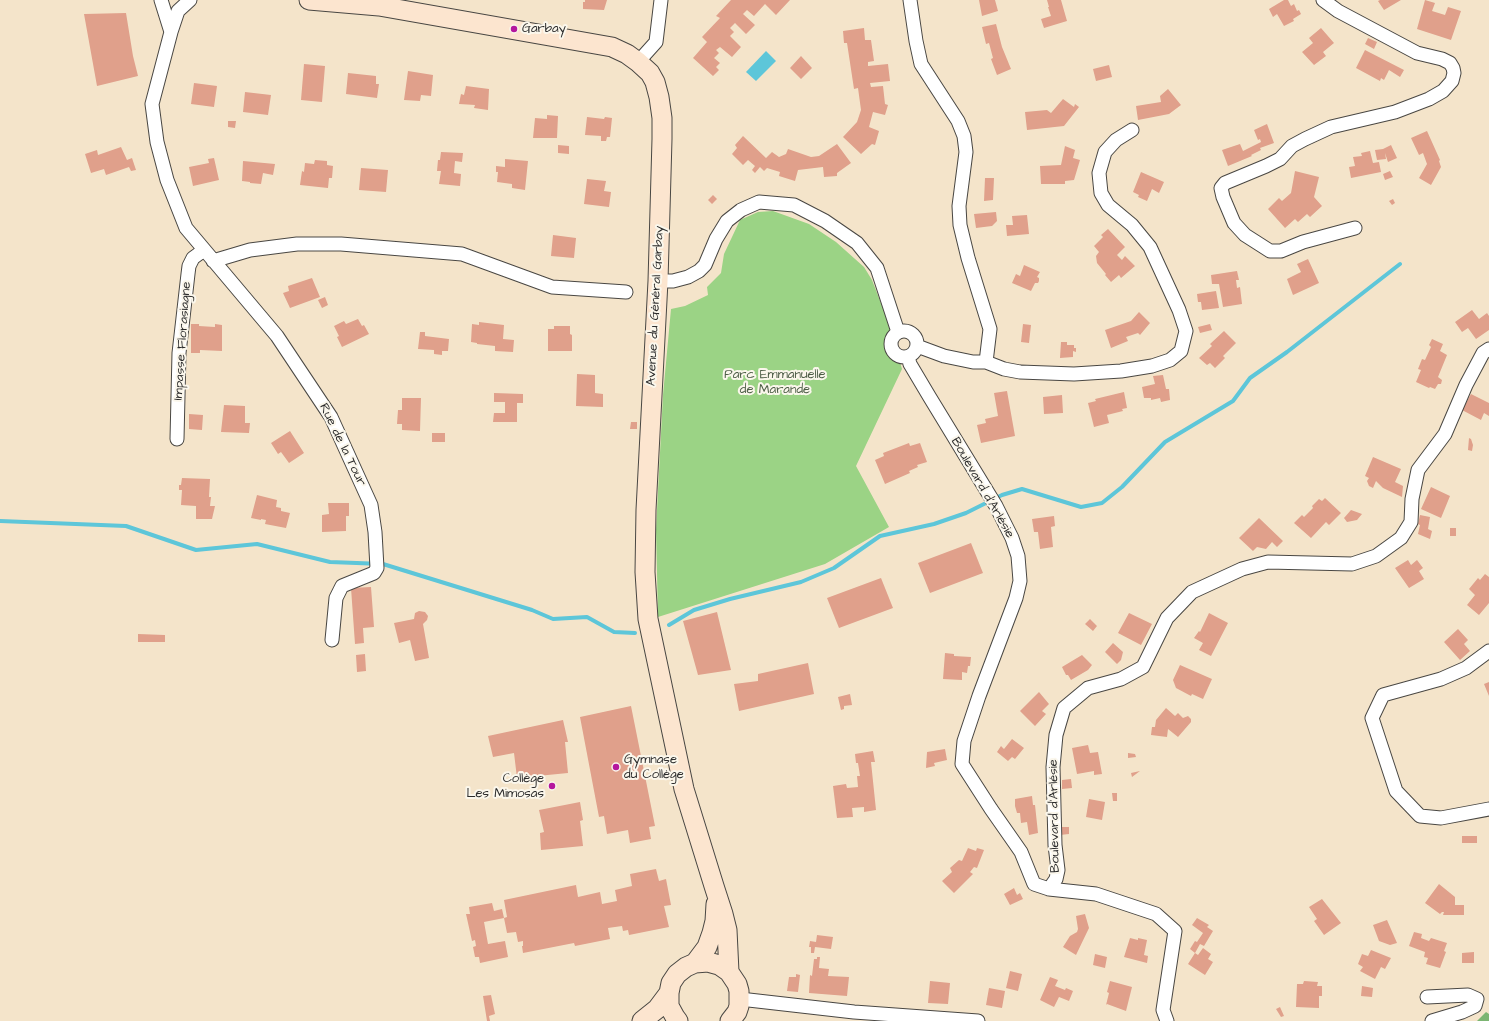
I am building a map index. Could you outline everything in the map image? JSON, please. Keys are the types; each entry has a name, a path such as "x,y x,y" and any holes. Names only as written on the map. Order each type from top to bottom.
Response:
{"main road":[{"name":"Avenue du Général Garbay","path":"309,0 379,6 612,47 627,54 638,62 650,73 655,82 662,118 658,281 646,503 645,572 648,619 684,789 727,930 729,972"},
{"name":"Avenue du Général Garbay","path":"696,963 708,946 712,933 716,907 714,886"},
{"path":"678,1021 674,1017 669,1006 669,993 672,983 677,974 686,967 696,963 708,962 719,965 729,972 737,984 740,999 737,1012 732,1020"},
{"path":"642,1021 657,1009 669,993"}],"street":[{"path":"161,0 171,32"},
{"name":"Rue de la Tour","path":"190,0 178,11 152,104 157,142 167,180 186,228 277,336 331,417 371,505 375,532 377,563 374,574 342,586 336,598 332,640"},
{"path":"638,62 656,42 661,0"},
{"path":"910,0 921,64 958,121 964,136 966,152 959,206 960,226 968,258 990,329 986,362"},
{"path":"1323,0 1338,10 1418,53 1442,59 1450,63 1454,73 1452,81 1443,91 1429,99 1395,112 1331,127 1305,139 1292,146 1280,159 1225,182 1221,188 1222,198 1234,223 1245,235 1270,251 1281,251 1303,242 1355,228"},
{"path":"917,346 944,356 973,362 986,362 1004,369 1020,372 1074,374 1121,371 1152,366 1170,360 1181,351 1186,331 1179,310 1150,246 1132,225 1108,205 1101,193 1099,173 1105,152 1116,140 1132,130"},
{"path":"658,281 673,281 688,277 699,271 705,265 716,239 727,221 741,210 759,202 794,205 825,221 857,243 877,268 898,332"},
{"path":"213,261 250,250 297,244 341,244 462,254 552,287 626,292"},
{"name":"Impasse Florasiagne","path":"177,439 179,353 189,266 193,258 204,250"},
{"path":"906,331 916,338 917,346 914,353 908,357 899,357 892,351 890,342 894,334 906,331"},
{"name":"Boulevard d'Arlésie","path":"908,357 910,364 993,502 1012,538 1018,556 1020,581 1016,598 979,696 964,741 962,764 991,810 1021,852 1034,884 1050,889 1056,879 1058,870 1055,845 1053,767 1056,735 1064,708 1088,688 1121,679 1143,667 1167,618 1192,592 1242,569 1268,562 1352,564 1376,556 1402,538 1411,522 1412,499 1418,470 1445,434 1466,385 1483,352 1489,349"},
{"path":"1489,651 1466,668 1441,679 1383,695 1372,718 1396,791 1420,816 1441,818 1489,809"},
{"path":"1050,889 1096,894 1156,914 1175,931 1163,1010 1167,1021"},
{"path":"1427,997 1468,995 1477,999 1475,1006 1462,1012 1432,1021"},
{"path":"740,999 854,1012 978,1021"}],"green space":[{"name":"Parc Emmanuelle de Marande","path":"773,211 809,224 836,242 864,267 872,280 884,311 902,369 856,466 889,527 825,564 658,617 656,530 663,395 671,309 685,306 708,295 707,287 721,273 724,254 740,220 758,212"},
{"path":"1486,1012 1489,1014 1489,1021 1477,1021"}],"water":[{"path":"766,51 776,61 756,81 746,72"}],"building":[{"path":"585,0 607,0 604,10 583,9 583,2 585,2"},
{"path":"731,0 790,0 776,15 765,4 754,16 747,10 743,14 755,25 746,34 735,23 730,28 734,32 730,36 741,47 732,57 720,47 716,50 719,53 714,58 720,63 716,67 719,70 713,76 693,58 707,42 702,37 720,18 716,16"},
{"path":"979,0 995,0 998,11 982,16"},
{"path":"1047,0 1061,0 1067,21 1044,28 1041,19 1051,16"},
{"path":"1284,0 1288,0 1291,6 1294,4 1297,11 1299,10 1301,14 1293,19 1294,21 1284,26 1277,14 1273,17 1269,9"},
{"path":"1401,0 1384,10 1378,1"},
{"path":"1425,0 1435,3 1432,11 1445,15 1448,7 1461,11 1451,40 1417,29"},
{"path":"126,13 138,76 97,86 84,14"},
{"path":"996,24 1002,47 1011,69 997,75 991,59 993,58 989,43 986,44 982,27"},
{"path":"864,28 865,40 871,40 874,61 868,62 868,66 888,64 890,81 870,83 871,87 883,86 885,104 888,105 885,115 873,112 869,127 879,131 875,145 872,144 861,154 843,137 857,122 861,110 858,88 854,89 847,43 844,43 843,31"},
{"path":"1321,28 1334,43 1323,52 1326,56 1314,65 1302,52 1313,43 1309,38"},
{"path":"1368,38 1377,42 1374,49 1365,44"},
{"path":"1365,50 1404,70 1400,77 1389,70 1384,80 1381,78 1380,81 1356,68"},
{"path":"801,56 812,68 801,79 790,68"},
{"path":"304,64 325,66 322,102 301,100"},
{"path":"1109,65 1112,77 1096,81 1093,69"},
{"path":"408,71 433,75 431,96 421,95 420,101 404,100"},
{"path":"348,73 376,76 376,84 379,84 377,98 346,94"},
{"path":"194,83 217,86 214,107 191,104"},
{"path":"466,86 489,89 488,110 474,108 475,105 459,104 461,94 464,95"},
{"path":"1168,89 1181,105 1169,114 1138,120 1136,106 1161,102 1160,96"},
{"path":"245,92 271,95 268,115 243,112"},
{"path":"1063,99 1074,107 1075,104 1079,107 1064,126 1027,130 1025,112 1047,110 1051,113"},
{"path":"547,115 558,116 557,138 533,138 535,118 547,119"},
{"path":"587,117 604,119 605,117 612,118 610,137 607,137 606,141 601,141 601,136 585,135"},
{"path":"228,121 236,121 235,128 228,127"},
{"path":"1267,124 1274,143 1260,148 1261,150 1251,155 1252,156 1228,166 1222,150 1240,144 1243,151 1261,142 1260,139 1258,140 1254,130"},
{"path":"1427,131 1440,160 1441,167 1431,185 1419,178 1427,164 1423,153 1419,155 1411,138"},
{"path":"743,136 766,158 772,152 779,157 786,154 788,149 811,157 819,156 837,144 851,163 837,173 837,176 824,177 823,167 798,170 795,181 779,176 780,172 767,168 764,171 760,167 755,173 752,170 755,166 748,160 743,165 732,154 737,148 735,145"},
{"path":"558,145 569,146 569,154 558,153"},
{"path":"1391,145 1397,158 1388,162 1385,153 1386,159 1377,160 1375,150 1383,149"},
{"path":"1065,146 1075,150 1073,158 1080,160 1074,180 1065,181 1065,184 1041,184 1040,166 1061,165"},
{"path":"121,147 127,160 132,158 136,170 131,171 129,167 106,175 104,169 91,173 85,154 97,150 98,155"},
{"path":"1370,151 1373,163 1379,162 1381,172 1351,178 1349,167 1355,166 1353,157 1362,156 1361,153"},
{"path":"441,152 463,153 462,162 455,161 454,173 461,174 460,186 439,184 441,171 437,171 438,160 440,160"},
{"path":"214,158 219,180 193,186 189,167 209,163 208,159"},
{"path":"505,159 528,161 525,190 512,188 512,184 497,182 498,172 496,172 496,166 505,167"},
{"path":"315,160 327,161 327,165 333,166 332,178 329,178 328,188 300,185 305,163 314,164"},
{"path":"243,161 275,164 273,175 263,173 261,184 242,181"},
{"path":"361,168 388,170 386,192 359,190"},
{"path":"1295,171 1319,177 1314,197 1322,206 1310,217 1307,214 1298,222 1295,219 1285,228 1268,209 1279,198 1282,201 1291,193"},
{"path":"1390,171 1393,177 1385,180 1383,174"},
{"path":"1141,172 1164,182 1159,193 1152,189 1147,201 1138,197 1139,195 1133,192"},
{"path":"985,178 994,178 993,200 984,201"},
{"path":"587,179 606,181 604,191 611,192 609,207 584,204"},
{"path":"713,195 717,199 712,204 708,200"},
{"path":"1393,199 1395,203 1392,205 1389,201"},
{"path":"996,212 997,221 992,226 976,228 974,214"},
{"path":"1027,215 1029,234 1007,236 1006,225 1013,225 1012,216"},
{"path":"1108,229 1125,247 1117,255 1122,260 1125,256 1135,266 1121,278 1119,275 1111,282 1097,263 1096,256 1099,252 1094,246 1103,237 1101,235"},
{"path":"553,235 576,238 574,258 551,256"},
{"path":"1308,259 1319,283 1293,295 1287,279 1301,272 1297,264"},
{"path":"1024,265 1040,272 1037,277 1039,278 1039,281 1038,283 1035,283 1031,291 1012,283 1016,274 1020,276"},
{"path":"1237,271 1239,280 1236,280 1237,288 1240,287 1242,304 1223,307 1219,284 1212,284 1211,275"},
{"path":"312,278 320,297 290,308 283,293 289,291 288,286"},
{"path":"1216,291 1219,308 1202,310 1201,302 1198,302 1197,294"},
{"path":"325,297 328,305 322,308 318,300"},
{"path":"1472,310 1479,319 1487,313 1489,316 1489,330 1476,339 1468,328 1462,332 1455,322"},
{"path":"1139,312 1150,323 1140,335 1138,333 1126,337 1128,341 1111,348 1105,330 1131,321"},
{"path":"358,319 362,326 364,325 369,334 342,347 334,326 344,321 346,324"},
{"path":"479,322 504,325 503,339 514,340 513,352 495,351 495,346 471,342 472,324 479,325"},
{"path":"191,324 215,327 215,324 222,325 222,351 200,350 200,353 191,353"},
{"path":"1023,324 1031,325 1029,343 1021,342"},
{"path":"1210,324 1212,330 1200,333 1198,327"},
{"path":"554,326 570,326 570,334 572,335 572,351 548,351 548,329 554,329"},
{"path":"1224,331 1236,343 1223,356 1225,358 1215,368 1210,363 1207,365 1199,358 1212,346 1210,344"},
{"path":"420,332 425,332 425,336 449,339 448,351 442,351 442,355 434,354 434,350 418,349"},
{"path":"1432,339 1443,344 1440,351 1447,355 1438,377 1442,380 1441,384 1438,384 1435,389 1416,382 1421,370 1418,369 1422,359 1425,360 1431,347 1429,345"},
{"path":"1061,342 1067,342 1067,345 1074,345 1076,352 1073,351 1073,357 1060,358"},
{"path":"577,374 595,375 595,393 603,394 603,407 576,406"},
{"path":"1163,375 1166,389 1169,389 1170,400 1161,402 1160,398 1151,400 1151,398 1144,398 1142,387 1155,384 1153,376"},
{"path":"1007,391 1015,436 981,443 977,425 986,423 985,419 998,416 994,393"},
{"path":"1124,392 1127,408 1122,409 1123,411 1107,415 1109,423 1094,427 1088,403 1096,401 1095,399"},
{"path":"494,393 523,394 523,403 517,403 517,422 493,422 494,413 505,413 505,402 494,402"},
{"path":"1471,394 1489,403 1489,416 1484,413 1481,420 1462,410"},
{"path":"1062,395 1063,413 1044,414 1043,397"},
{"path":"402,398 421,398 420,431 402,430 402,424 397,424 398,410 402,410"},
{"path":"224,405 245,406 245,423 250,423 249,433 221,432"},
{"path":"189,414 203,415 202,430 189,429"},
{"path":"631,422 637,422 637,429 630,429"},
{"path":"290,431 304,453 289,463 281,452 278,454 271,443"},
{"path":"432,433 445,433 445,442 432,442"},
{"path":"1469,438 1471,439 1473,445 1472,451 1468,450"},
{"path":"909,443 910,446 920,443 927,462 917,465 918,467 909,471 910,473 885,484 875,460 884,456 883,453"},
{"path":"1373,457 1401,469 1395,482 1403,486 1402,497 1383,488 1376,481 1373,488 1369,486 1367,481 1369,478 1365,476"},
{"path":"182,478 210,479 210,506 215,506 212,519 196,519 196,506 181,505 182,490 179,490 179,485 181,485"},
{"path":"1431,487 1450,496 1441,518 1421,509"},
{"path":"257,495 277,500 276,507 281,508 281,511 290,513 286,528 265,524 266,520 251,518"},
{"path":"1325,498 1341,513 1329,525 1326,522 1311,538 1294,523 1302,515 1304,517 1319,499 1322,501"},
{"path":"328,503 349,503 349,516 346,516 346,531 322,532 322,515 329,514"},
{"path":"1351,510 1362,514 1357,520 1347,522 1344,518"},
{"path":"1420,515 1430,517 1428,529 1432,531 1430,539 1418,534"},
{"path":"1054,516 1055,526 1051,527 1053,547 1040,549 1038,532 1034,532 1032,519"},
{"path":"1259,518 1283,541 1277,547 1272,542 1266,549 1257,547 1253,551 1239,538"},
{"path":"1450,528 1456,528 1456,536 1450,536"},
{"path":"971,543 983,573 930,593 918,563"},
{"path":"1408,560 1411,565 1417,560 1423,568 1419,571 1424,579 1409,588 1395,568"},
{"path":"1485,574 1489,577 1489,603 1479,615 1467,605 1475,595 1469,589 1478,578 1480,580"},
{"path":"881,578 893,608 839,628 827,598"},
{"path":"371,587 374,627 363,628 364,643 355,644 351,588"},
{"path":"419,611 425,612 428,616 427,620 423,624 429,658 415,661 410,640 399,643 394,623 414,619 415,613"},
{"path":"717,612 731,670 698,675 683,621"},
{"path":"1129,613 1152,624 1141,645 1118,633"},
{"path":"1209,613 1228,623 1211,656 1199,650 1203,643 1194,638 1199,631 1200,632"},
{"path":"1090,619 1097,626 1093,631 1085,624"},
{"path":"1458,629 1468,640 1464,644 1470,651 1460,660 1444,642"},
{"path":"138,634 165,635 165,642 138,642"},
{"path":"1113,643 1123,652 1121,660 1117,664 1105,652"},
{"path":"945,653 954,654 954,656 971,657 970,666 968,666 967,673 962,672 962,680 943,679"},
{"path":"365,654 366,671 357,672 356,655"},
{"path":"1082,655 1092,665 1088,670 1071,680 1068,675 1066,675 1062,667"},
{"path":"808,663 814,694 739,711 734,684 758,681 758,674"},
{"path":"1180,665 1212,679 1203,699 1192,694 1191,696 1176,688 1173,680"},
{"path":"1489,682 1489,696 1484,684"},
{"path":"1039,692 1049,704 1042,711 1046,714 1035,726 1020,711"},
{"path":"850,694 852,705 844,706 844,709 841,710 838,697"},
{"name":"Gymnase du Collège","path":"631,706 655,826 649,827 651,839 630,843 628,830 607,834 604,816 599,817 580,717"},
{"path":"1166,708 1175,716 1178,713 1183,718 1188,716 1191,719 1191,722 1178,737 1168,729 1167,737 1151,735 1152,727 1155,727 1156,720"},
{"path":"563,720 568,742 565,742 568,773 517,778 514,753 493,757 488,736"},
{"path":"1012,739 1024,748 1015,759 1012,757 1008,761 997,752 1001,746 1004,749"},
{"path":"1088,745 1090,753 1098,752 1102,774 1094,775 1094,771 1077,774 1072,748"},
{"path":"945,749 947,760 934,763 935,766 926,768 927,752"},
{"path":"873,751 875,762 871,762 876,810 864,812 864,807 852,808 853,817 837,818 833,786 846,784 847,788 858,787 857,776 860,776 855,754"},
{"path":"1128,753 1135,754 1136,757 1128,758"},
{"path":"1140,771 1132,777 1131,773"},
{"path":"1071,779 1072,788 1062,789 1062,780"},
{"path":"1112,793 1117,793 1117,801 1113,801"},
{"path":"1032,796 1033,805 1035,805 1038,833 1029,835 1027,822 1021,823 1020,813 1017,813 1015,799"},
{"path":"1089,799 1105,802 1102,820 1086,817"},
{"path":"580,802 583,820 580,821 583,846 541,850 540,833 544,832 539,810"},
{"path":"1060,827 1069,827 1069,834 1060,835"},
{"path":"1462,836 1477,836 1477,843 1462,843"},
{"path":"968,848 976,851 977,848 984,850 977,868 974,867 970,872 973,874 954,893 942,881 952,872 950,868 959,860 962,861"},
{"path":"656,869 659,881 666,879 671,905 664,906 669,927 629,935 628,930 623,931 622,926 608,928 610,939 575,946 574,943 523,953 523,941 518,942 516,932 507,933 504,918 507,917 504,900 576,885 578,897 600,892 602,904 617,901 615,890 632,886 630,874"},
{"path":"1439,884 1455,897 1455,905 1464,905 1464,915 1443,915 1444,912 1440,914 1425,903"},
{"path":"1014,888 1017,895 1020,893 1023,899 1010,905 1004,894"},
{"path":"1322,899 1341,923 1324,935 1314,921 1317,919 1309,907"},
{"path":"492,903 494,911 502,909 504,918 484,922 488,944 505,941 508,957 480,963 479,957 475,957 473,947 476,946 475,940 472,941 466,914 470,914 469,907"},
{"path":"1085,914 1089,928 1076,955 1063,947 1070,936 1077,932 1076,916"},
{"path":"1197,918 1209,925 1207,927 1213,931 1204,946 1200,944 1195,953 1190,949 1203,933 1192,925"},
{"path":"1387,920 1397,943 1390,945 1379,941 1373,925"},
{"path":"1414,932 1422,934 1421,938 1429,941 1431,938 1447,943 1444,951 1446,952 1440,968 1426,964 1428,958 1424,957 1425,952 1409,946"},
{"path":"817,935 833,937 831,949 815,947 814,953 811,953 811,947 809,947 810,941 816,942"},
{"path":"1130,938 1147,940 1144,955 1148,956 1147,963 1124,957"},
{"path":"1203,948 1211,954 1208,959 1213,962 1205,975 1188,964 1195,953 1198,955"},
{"path":"1371,950 1391,958 1385,969 1381,967 1375,979 1360,971 1363,967 1358,964 1362,954 1368,956"},
{"path":"1474,952 1474,963 1462,963 1462,953"},
{"path":"1095,954 1107,957 1105,968 1093,965"},
{"path":"817,957 820,957 819,968 829,969 828,976 849,977 847,996 809,993 810,975 812,976 814,959 817,959"},
{"path":"1010,971 1022,974 1018,991 1006,988"},
{"path":"796,974 800,975 798,992 787,991 789,977 796,977"},
{"path":"1050,977 1058,980 1055,986 1073,991 1069,1001 1059,997 1054,1007 1040,1000"},
{"path":"930,981 950,983 948,1004 928,1003"},
{"path":"1110,981 1132,987 1126,1011 1107,1004 1106,1005"},
{"path":"1304,981 1318,982 1317,986 1322,986 1322,996 1319,996 1319,1008 1296,1007 1297,984 1303,984"},
{"path":"1362,986 1373,988 1372,997 1361,996"},
{"path":"989,988 1005,991 1002,1008 986,1005"},
{"path":"491,995 495,1014 489,1016 490,1021 487,1021 483,996"},
{"path":"1280,1007 1284,1016 1281,1017 1276,1009"}],"waterway":[{"path":"669,625 694,610 730,599 801,582 834,568 880,536 934,524 966,513 1002,495 1022,489 1081,507 1102,503 1122,487 1165,442 1233,401 1250,378 1287,352 1400,264"},
{"path":"0,521 126,526 196,550 257,544 330,562 383,564 532,610 553,619 587,617 614,632 635,633"}],"place":[{"name":"Garbay","path":"514,29"},
{"name":"Gymnase du Collège","path":"616,767"},
{"name":"Collège Les Mimosas","path":"552,786"}]}
